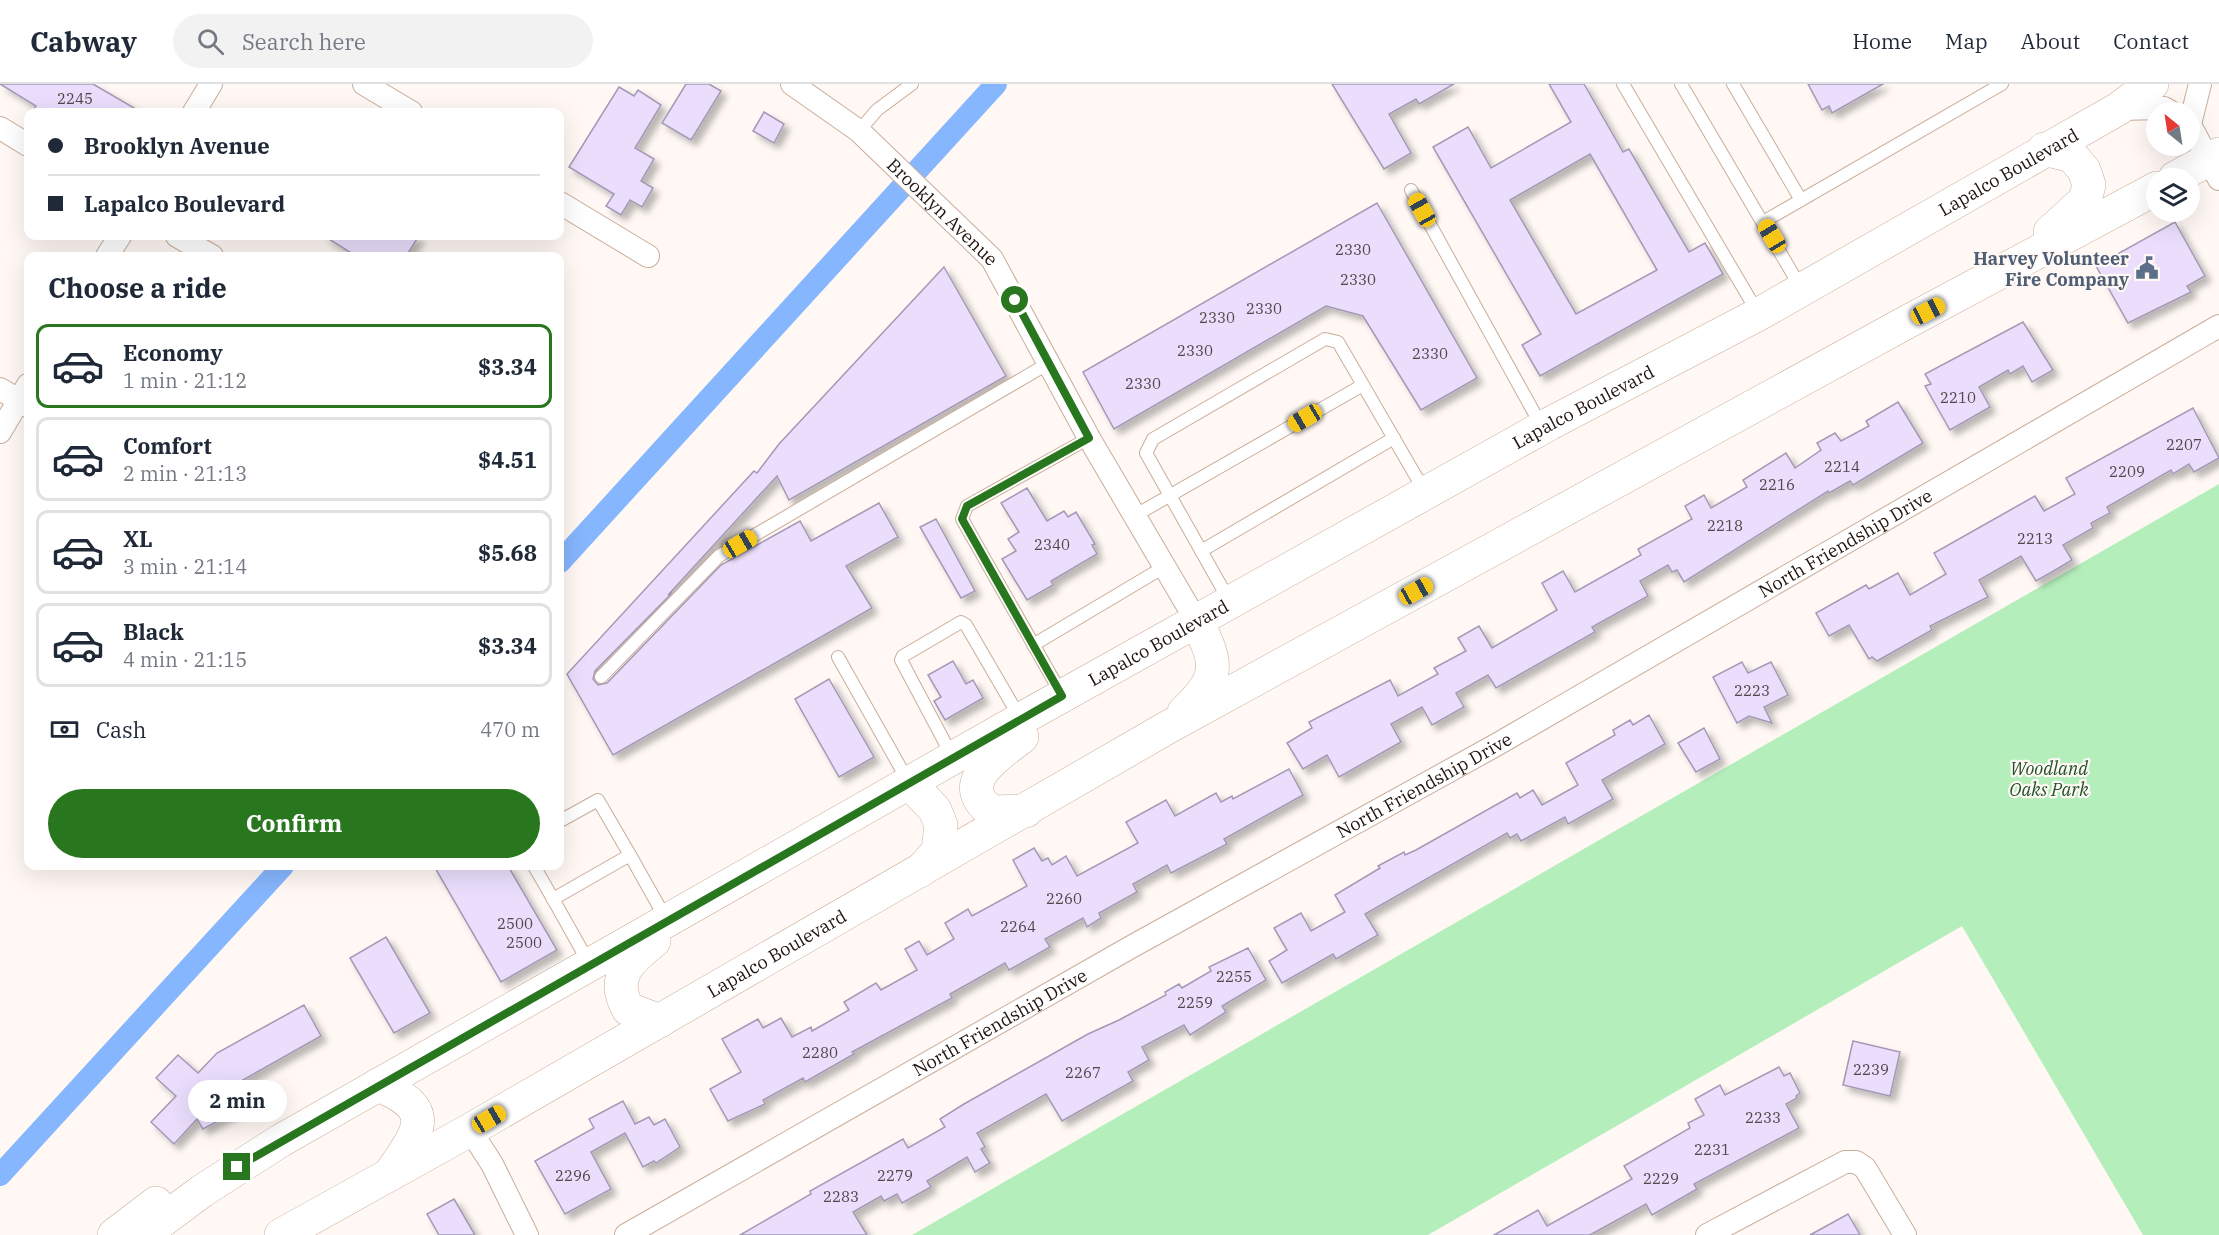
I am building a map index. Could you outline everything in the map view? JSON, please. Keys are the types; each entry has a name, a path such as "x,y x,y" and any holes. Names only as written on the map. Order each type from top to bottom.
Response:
{"main road":[{"name":"Lapalco Boulevard","path":"143,1235 202,1191 280,1141 1062,696 1543,428 1802,290 2044,149 2118,109 2147,85"},
{"path":"1990,279 2071,215 2085,200 2089,185 2084,170 2072,156 2044,149"},
{"path":"2200,169 2216,164"},
{"name":"Lapalco Boulevard","path":"281,1235 470,1130 1170,726 1907,322 2146,194"},
{"path":"1170,726 1203,695 1212,675 1214,654 1197,622"},
{"path":"1026,811 1001,813 992,812 985,807 979,798 977,786 982,768 1081,697 1120,664"},
{"path":"909,782 935,810 941,825 938,851 920,871"},
{"path":"660,1021 628,1009 622,998 620,985 624,973 631,959 712,895"},
{"path":"378,1085 399,1094 412,1107 419,1124 417,1134 391,1173"},
{"path":"114,1235 189,1181 234,1154 280,1141"}],"street":[{"path":"196,108 211,84"},
{"path":"364,84 404,108"},
{"name":"Brooklyn Avenue","path":"792,84 859,131 992,258 1089,438 1197,622"},
{"path":"2196,102 2200,84"},
{"path":"2118,109 2146,108"},
{"path":"0,128 24,143"},
{"path":"2200,140 2216,164"},
{"path":"564,205 648,256"},
{"path":"184,240 205,252"},
{"name":"North Friendship Drive","path":"626,1235 1131,946 1496,745 2219,326"},
{"path":"0,389 24,396"},
{"path":"0,432 24,400"},
{"path":"470,1130 492,1164 527,1235"},
{"path":"1707,1235 1845,1162 1856,1162 1865,1168 1905,1235"}],"lane":[{"path":"859,131 878,111 912,84"},
{"path":"1623,84 1759,314"},
{"path":"1681,84 1802,290"},
{"path":"1733,84 1801,200"},
{"path":"1763,222 2002,84"},
{"path":"1411,190 1543,428"},
{"path":"1230,603 1146,453 1153,439 1325,339 1338,342 1426,493"},
{"path":"601,677 719,556 1049,363"},
{"path":"1134,516 1363,385"},
{"path":"1062,696 962,519 967,506 1089,438"},
{"path":"1201,551 1394,438"},
{"path":"1034,645 1164,567"},
{"path":"953,758 902,660 903,656 961,622 966,625 1021,719"},
{"path":"838,657 909,782"},
{"path":"564,819 598,800 667,920"},
{"path":"553,899 630,855"},
{"path":"536,870 590,964"}],"green space":[{"name":"Woodland Oaks Park","path":"2219,484 2219,1235 2143,1235 1962,926 1428,1235 912,1235"}],"building":[{"path":"0,84 93,84 134,108 35,108 36,106"},
{"path":"686,84 709,84 721,91 691,140 662,123"},
{"path":"1332,84 1454,84 1419,104 1416,99 1389,114 1411,153 1384,169"},
{"path":"1549,84 1584,84 1623,152 1629,149 1689,252 1705,243 1723,274 1540,376 1522,345 1541,334 1433,147 1468,127 1491,168 1571,122","holes":["1590,154 1657,270 1576,314 1510,200"]},
{"path":"1808,84 1883,84 1832,113 1829,106 1822,110"},
{"path":"619,87 634,96 638,90 661,105 635,148 654,159 641,181 653,188 642,207 630,200 621,215 606,206 614,194 569,167"},
{"path":"764,112 784,124 774,143 753,131"},
{"path":"1377,203 1477,378 1421,410 1363,316 1326,306 1114,429 1083,372"},
{"path":"2175,222 2205,276 2187,286 2191,292 2128,323 2096,266"},
{"path":"330,240 416,240 409,252 350,252"},
{"path":"944,267 1006,376 789,500 777,476 668,595 672,593 595,671 593,679 598,685 607,683 721,565 800,521 811,541 879,503 898,537 846,566 872,608 613,755 567,674 754,471 757,473 779,444"},
{"path":"2023,322 2053,370 2032,382 2023,366 2010,374 2008,370 1979,387 1990,407 1950,430 1925,386 1931,384 1925,374"},
{"path":"1898,402 1923,443 1853,485 1850,481 1829,493 1828,491 1684,582 1677,570 1672,572 1668,565 1640,581 1648,596 1592,627 1595,632 1496,688 1488,675 1456,693 1464,707 1432,725 1422,707 1391,724 1401,742 1339,777 1327,755 1303,769 1287,743 1312,728 1309,722 1390,680 1398,696 1438,674 1434,668 1466,651 1458,638 1479,626 1492,648 1557,610 1542,583 1563,571 1575,592 1641,555 1638,549 1692,519 1685,506 1704,495 1711,508 1747,487 1743,480 1786,453 1795,468 1821,450 1817,443 1835,433 1841,441 1869,426 1866,421"},
{"path":"2193,408 2219,458 2194,472 2189,464 2173,474 2171,470 2107,507 2110,513 2091,523 2093,528 2063,545 2072,560 2036,581 2021,556 1979,580 1988,597 1930,626 1932,630 1877,661 1872,657 1869,659 1849,625 1829,636 1816,613 1866,585 1869,589 1898,573 1910,595 1946,574 1934,553 2035,496 2044,511 2075,494 2066,478"},
{"path":"1027,488 1047,521 1064,511 1068,517 1076,512 1095,544 1092,545 1097,554 1051,581 1053,585 1027,600 1002,559 1016,551 1008,539 1019,532 1001,503"},
{"path":"936,519 975,591 961,598 920,527"},
{"path":"953,661 966,684 973,680 983,698 945,720 934,701 941,697 928,675"},
{"path":"1742,662 1748,673 1771,662 1788,695 1764,707 1772,723 1749,716 1737,723 1713,677"},
{"path":"829,679 874,757 839,777 795,699"},
{"path":"1649,715 1665,744 1602,780 1613,799 1568,824 1565,817 1521,841 1517,834 1510,838 1507,833 1365,914 1378,935 1336,959 1333,954 1282,983 1269,961 1287,950 1274,928 1301,913 1311,931 1345,912 1335,895 1380,868 1378,866 1404,852 1405,855 1416,850 1517,793 1520,798 1533,790 1542,805 1578,785 1566,763 1615,735 1613,730 1630,720 1633,725"},
{"path":"1704,728 1720,759 1696,772 1678,743"},
{"path":"1289,769 1303,795 1224,839 1227,844 1171,873 1167,865 1133,884 1137,892 1099,913 1101,918 1087,927 1083,918 1045,939 1050,947 1009,970 1005,963 950,994 952,998 852,1052 854,1054 805,1082 803,1078 763,1100 765,1104 728,1121 710,1089 741,1072 722,1039 758,1019 763,1028 781,1018 792,1037 811,1027 812,1031 849,1010 844,1002 876,983 881,990 917,970 905,949 919,941 927,955 954,939 945,923 968,909 972,916 1027,886 1013,860 1034,848 1042,861 1048,858 1052,865 1066,856 1077,876 1138,843 1126,822 1166,800 1175,816 1216,793 1221,802 1232,796 1233,799"},
{"path":"436,870 510,870 557,950 501,982"},
{"path":"386,937 430,1013 394,1033 350,958"},
{"path":"1248,948 1266,980 1222,1006 1226,1012 1190,1035 1184,1025 1142,1047 1149,1060 1128,1072 1133,1081 1062,1121 1046,1094 977,1133 985,1147 981,1149 990,1163 975,1172 967,1157 927,1181 931,1187 902,1203 897,1194 884,1201 881,1196 853,1212 867,1235 740,1235 811,1194 810,1191 903,1139 908,1148 945,1127 940,1119 964,1104 1088,1034 1166,995 1165,992 1179,984 1182,988 1211,971 1209,967"},
{"path":"304,1005 321,1036 241,1081 253,1102 203,1129 197,1119 174,1144 151,1122 176,1096 156,1078 178,1055 198,1073 217,1053"},
{"path":"1853,1041 1900,1052 1890,1096 1843,1085"},
{"path":"1779,1067 1784,1076 1790,1073 1800,1093 1796,1096 1797,1098 1786,1104 1799,1128 1694,1184 1697,1189 1652,1215 1646,1204 1590,1235 1494,1235 1538,1210 1547,1226 1632,1179 1624,1166 1690,1128 1688,1123 1704,1115 1695,1099 1720,1085 1725,1095"},
{"path":"623,1101 635,1124 649,1117 654,1125 665,1119 680,1147 656,1163 654,1161 643,1167 625,1133 591,1152 611,1189 565,1214 535,1161 594,1128 589,1119"},
{"path":"454,1199 475,1235 439,1235 427,1214"},
{"path":"1848,1214 1860,1235 1810,1235"}],"waterway":[{"path":"564,558 996,84"},
{"path":"0,1175 279,870"}],"place":[{"name":"Harvey Volunteer Fire Company","path":"2147,268"}],"route":[{"path":"237,1167 1062,696 962,519 967,506 1089,438 1015,300"}]}
